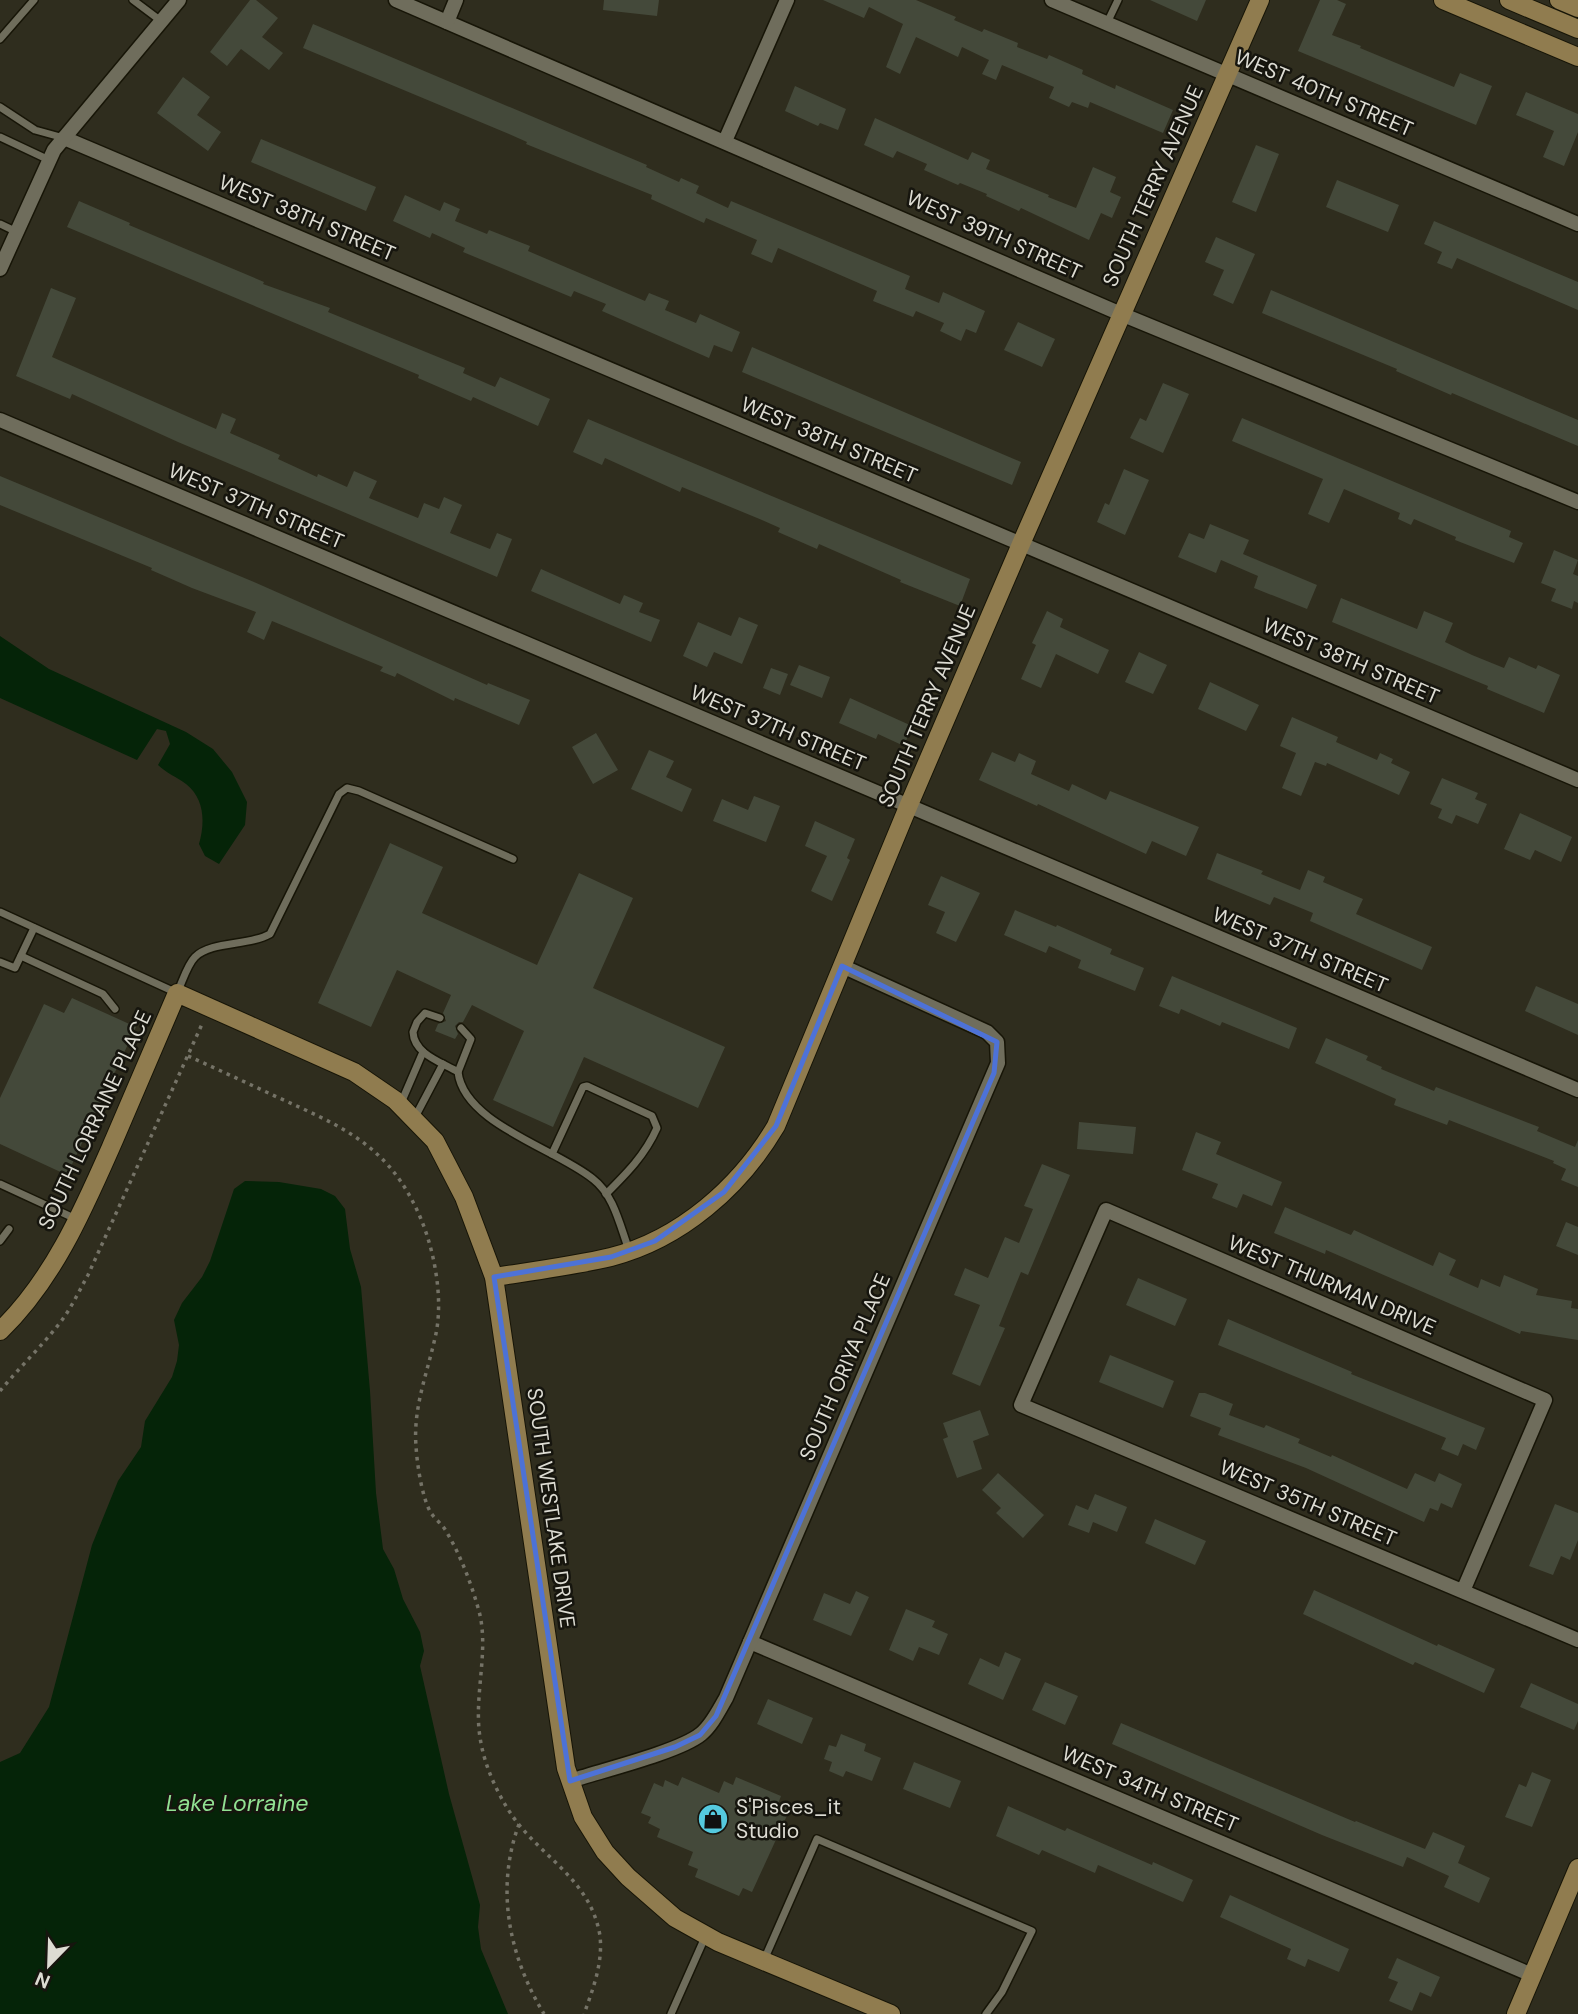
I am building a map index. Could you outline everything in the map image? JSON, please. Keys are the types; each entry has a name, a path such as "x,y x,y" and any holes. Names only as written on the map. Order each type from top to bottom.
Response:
{"street":[{"path":"0,269 49,160 64,138 179,0"},
{"name":"WEST 39TH STREET","path":"396,0 1121,314 1578,502"},
{"path":"447,22 456,0"},
{"path":"725,141 787,0"},
{"name":"WEST 40TH STREET","path":"1052,0 1578,224"},
{"name":"SOUTH TERRY AVENUE","path":"494,1278 611,1257 655,1241 703,1211 762,1150 776,1126 908,807 1021,544 1260,0"},
{"path":"1443,0 1578,57"},
{"path":"1509,0 1578,29"},
{"path":"1559,0 1578,8"},
{"name":"WEST 38TH STREET","path":"64,138 1578,780"},
{"name":"WEST 37TH STREET","path":"0,420 1578,1090"},
{"name":"SOUTH ORIYA PLACE","path":"570,1781 675,1747 700,1735 716,1716 994,1073 999,1055 997,1042 987,1032 842,966"},
{"name":"SOUTH WESTLAKE DRIVE","path":"177,993 354,1072 400,1105 435,1141 464,1197 494,1278 566,1768 583,1817 605,1852 628,1877 676,1918 706,1935 891,2014"},
{"name":"SOUTH LORRAINE PLACE","path":"0,1331 44,1278 79,1220 177,993"},
{"name":"WEST THURMAN DRIVE","path":"1021,1405 1105,1210 1545,1400 1463,1591"},
{"name":"WEST 35TH STREET","path":"1021,1405 1578,1640"},
{"name":"WEST 34TH STREET","path":"750,1642 1532,1975"},
{"path":"1516,2014 1578,1868"}],"lane":[{"path":"0,39 34,0"},
{"path":"133,0 162,22"},
{"path":"1107,23 1118,0"},
{"path":"0,107 35,130 64,138"},
{"path":"0,137 49,160"},
{"path":"0,224 17,232"},
{"path":"0,912 177,993 193,958 207,950 259,940 270,934 339,794 347,788 359,790 513,859"},
{"path":"0,962 15,968 34,928"},
{"path":"21,956 103,994 115,1009"},
{"path":"440,1018 425,1013 417,1022 413,1038 423,1052 458,1072"},
{"path":"461,1028 470,1035 471,1042 458,1072 463,1091 472,1104 515,1134 594,1179 606,1194 629,1251"},
{"path":"400,1105 423,1052"},
{"path":"414,1119 443,1064"},
{"path":"552,1154 583,1087 587,1086 652,1116 657,1128 649,1146 632,1169 606,1194"},
{"path":"0,1184 79,1220"},
{"path":"0,1241 9,1229"},
{"path":"764,1961 817,1839 1032,1931 1002,1992 986,2014"},
{"path":"671,2014 706,1935"}],"path":[{"path":"0,1391 59,1324 88,1275 209,1007"},
{"path":"188,1056 339,1125 378,1154 398,1177 429,1236 438,1310 436,1336 417,1410 416,1444 420,1476 430,1512 445,1529 469,1576 480,1615 482,1646 478,1711 481,1742 488,1766 500,1793 519,1824 570,1875 582,1889 592,1909 600,1936 599,1962 584,2014"},
{"path":"519,1824 507,1867 509,1929 529,1987 544,2014"}],"highlighted area":[{"path":"842,966 997,1042 994,1073 716,1716 700,1735 675,1747 570,1781 494,1277 611,1257 655,1241 724,1192 776,1126"}],"water":[{"path":"0,636 49,669 186,732 213,749 232,772 247,802 245,825 219,864 205,856 199,844 203,820 197,797 186,784 158,765 170,744 166,731 157,729 137,760 0,698"},
{"name":"Lake Lorraine","path":"245,1181 279,1182 321,1189 335,1196 345,1209 350,1249 361,1287 376,1493 383,1549 420,1632 424,1651 420,1666 449,1794 480,1905 478,1927 481,1949 508,2014 0,2014 0,1762 20,1753 49,1707 92,1545 118,1481 141,1447 145,1421 172,1377 179,1345 174,1320 210,1261 234,1189"}],"building":[{"path":"250,0 256,0 278,18 262,37 283,53 269,70 241,49 227,66 210,52"},
{"path":"604,0 659,0 657,16 603,10"},
{"path":"823,0 916,0 956,17 954,20 982,32 984,29 1018,43 1017,47 1047,59 1049,55 1083,70 1082,74 1115,89 1116,85 1173,110 1163,133 1090,102 1088,108 1072,102 1069,107 1049,98 1054,87 1002,65 996,80 982,74 989,60 962,47 958,57 916,37 900,74 886,67 903,24 869,7 864,18"},
{"path":"1150,0 1206,0 1197,21"},
{"path":"1320,0 1337,0 1346,4 1332,35 1454,87 1460,73 1492,86 1476,125 1298,51"},
{"path":"313,24 647,165 646,167 679,182 681,178 699,186 696,193 728,208 731,201 910,276 905,289 939,303 943,292 985,311 976,333 966,329 961,341 940,331 944,323 916,311 913,317 873,301 877,291 778,248 772,263 751,254 757,240 706,218 704,223 651,199 652,195 303,48"},
{"path":"183,77 210,97 197,115 221,132 208,151 157,113"},
{"path":"795,86 846,109 838,130 820,123 818,126 785,111"},
{"path":"1526,92 1578,114 1578,132 1564,166 1543,157 1554,131 1516,115"},
{"path":"875,118 968,160 972,152 990,160 986,169 1076,208 1093,167 1116,177 1110,192 1121,197 1112,218 1101,213 1089,240 1021,208 1019,211 986,196 987,194 924,170 927,164 897,151 893,158 864,145"},
{"path":"261,139 376,187 366,211 251,162"},
{"path":"1256,145 1279,154 1256,212 1232,202"},
{"path":"1337,180 1399,205 1388,232 1326,207"},
{"path":"405,195 440,211 444,202 460,209 455,221 487,234 489,230 530,246 528,251 645,301 649,293 669,301 665,310 696,323 700,314 740,332 732,352 714,345 709,358 602,311 606,304 574,291 571,297 463,252 465,248 432,233 430,238 393,221"},
{"path":"79,201 264,282 263,284 330,308 328,312 465,368 463,373 495,387 500,377 550,399 538,426 473,397 471,401 418,378 419,375 67,227"},
{"path":"1434,221 1578,282 1578,310 1457,258 1452,269 1437,263 1442,252 1424,244"},
{"path":"1216,237 1255,254 1233,304 1213,295 1224,270 1205,262"},
{"path":"51,288 76,298 52,357 216,429 222,413 236,419 230,433 280,455 278,459 317,477 318,474 347,487 354,471 377,481 369,498 418,518 424,503 439,509 444,497 462,505 450,533 490,549 497,533 512,539 497,577 178,442 72,394 70,399 16,376"},
{"path":"1271,290 1578,420 1578,446 1452,393 1451,395 1396,371 1397,369 1262,313"},
{"path":"1018,322 1055,339 1042,367 1004,350"},
{"path":"752,347 1021,462 1012,485 742,372"},
{"path":"1163,383 1189,394 1163,453 1130,438 1140,418 1146,421"},
{"path":"1242,418 1511,531 1509,537 1523,543 1514,563 1455,540 1456,537 1414,519 1411,525 1398,519 1400,513 1344,489 1329,523 1308,514 1323,479 1232,441"},
{"path":"588,419 970,579 960,606 900,582 901,580 819,544 817,549 778,532 780,528 682,487 680,492 605,458 602,465 573,452"},
{"path":"1124,469 1149,480 1125,535 1097,522 1105,503 1109,505"},
{"path":"0,476 254,582 487,685 488,683 530,700 519,725 455,698 454,701 397,673 395,677 380,671 383,667 272,621 264,640 247,632 256,612 192,588 151,570 152,568 0,505"},
{"path":"1210,524 1249,540 1243,554 1317,585 1307,609 1254,588 1258,576 1221,560 1216,573 1178,557 1189,533 1204,539"},
{"path":"1554,550 1578,560 1573,574 1578,576 1578,603 1574,601 1572,609 1551,601 1556,589 1541,583"},
{"path":"541,569 620,604 624,595 643,603 639,612 660,620 651,642 531,591"},
{"path":"1341,598 1417,629 1424,611 1453,623 1445,642 1472,655 1504,668 1509,657 1536,669 1538,665 1560,675 1544,713 1487,689 1488,686 1332,622"},
{"path":"1047,611 1063,619 1060,627 1109,650 1098,674 1056,654 1041,688 1021,679 1036,645 1032,643"},
{"path":"739,617 758,625 742,664 714,652 707,667 683,656 698,622 731,636"},
{"path":"1139,652 1167,665 1153,694 1125,682"},
{"path":"799,665 830,677 822,698 790,685"},
{"path":"771,668 788,674 780,695 763,688"},
{"path":"1210,682 1259,705 1246,731 1198,709"},
{"path":"850,698 912,726 904,746 878,734 876,739 839,723"},
{"path":"1292,717 1338,737 1336,742 1377,760 1380,753 1393,759 1391,763 1410,772 1399,795 1327,763 1326,766 1315,762 1301,796 1282,788 1296,753 1280,746"},
{"path":"596,733 618,770 593,784 572,747"},
{"path":"649,750 674,761 666,777 692,789 682,812 631,789"},
{"path":"992,752 1015,762 1019,753 1036,761 1031,774 1069,791 1072,784 1106,800 1110,791 1199,827 1186,856 1152,841 1146,854 979,780"},
{"path":"1442,778 1478,793 1475,799 1487,804 1478,824 1456,815 1452,824 1438,818 1442,809 1430,804"},
{"path":"754,796 780,806 766,842 713,821 722,799 748,810"},
{"path":"1520,813 1572,837 1561,862 1535,850 1530,860 1504,849"},
{"path":"815,821 855,839 847,858 850,860 832,901 811,891 827,856 805,846"},
{"path":"390,843 443,867 422,913 537,965 579,873 633,898 593,988 725,1047 698,1108 584,1057 553,1127 493,1100 524,1031 472,1005 463,1022 455,1026 458,1034 455,1039 435,1031 438,1024 446,1021 443,1013 451,995 397,970 371,1027 318,1003"},
{"path":"1217,853 1263,871 1261,874 1300,890 1308,870 1325,877 1323,882 1363,899 1356,914 1432,947 1422,970 1310,921 1313,913 1274,897 1270,905 1207,879"},
{"path":"941,876 980,893 956,942 936,933 945,912 928,905"},
{"path":"1015,910 1112,949 1110,954 1144,968 1135,991 1078,968 1081,960 1049,946 1046,953 1004,935"},
{"path":"1172,976 1297,1028 1289,1049 1222,1022 1220,1026 1181,1009 1179,1014 1159,1006"},
{"path":"1536,986 1578,1004 1578,1035 1525,1011"},
{"path":"72,998 136,1027 67,1175 0,1144 0,1098 44,1004 64,1013"},
{"path":"1326,1038 1368,1056 1366,1060 1382,1067 1381,1069 1434,1091 1436,1087 1539,1127 1537,1131 1575,1147 1578,1140 1578,1187 1561,1180 1566,1169 1553,1163 1554,1161 1449,1120 1447,1125 1394,1105 1396,1099 1315,1063"},
{"path":"1079,1122 1136,1127 1133,1154 1077,1149"},
{"path":"1196,1132 1221,1142 1216,1154 1282,1182 1272,1206 1243,1194 1237,1208 1212,1198 1218,1184 1182,1170"},
{"path":"1042,1164 1070,1175 1028,1275 1021,1272 999,1326 1005,1328 980,1386 952,1374 980,1305 954,1295 965,1268 988,1278 1005,1237 1019,1243 1033,1209 1024,1206"},
{"path":"1285,1207 1351,1235 1354,1230 1433,1266 1439,1252 1456,1260 1449,1275 1478,1288 1481,1279 1500,1287 1504,1275 1538,1289 1536,1295 1572,1301 1571,1308 1578,1309 1578,1340 1521,1331 1520,1334 1326,1250 1325,1254 1274,1233"},
{"path":"1566,1222 1578,1227 1578,1255 1556,1246"},
{"path":"1138,1278 1187,1299 1175,1326 1126,1305"},
{"path":"1228,1319 1352,1372 1351,1374 1485,1428 1476,1450 1463,1444 1458,1456 1441,1449 1446,1438 1218,1345"},
{"path":"1110,1355 1174,1381 1163,1408 1099,1382"},
{"path":"1199,1393 1233,1404 1229,1415 1264,1428 1266,1425 1300,1439 1298,1443 1331,1457 1332,1455 1407,1489 1415,1473 1435,1482 1439,1473 1462,1484 1452,1508 1441,1503 1438,1511 1430,1508 1424,1522 1306,1468 1218,1435 1221,1428 1190,1416"},
{"path":"980,1410 989,1435 973,1441 982,1469 957,1478 943,1439 948,1437 943,1423"},
{"path":"998,1473 1044,1515 1023,1538 996,1513 1001,1508 982,1490"},
{"path":"1095,1494 1127,1507 1117,1532 1093,1522 1089,1533 1068,1525 1076,1505 1088,1510"},
{"path":"1555,1504 1578,1513 1578,1540 1570,1560 1561,1556 1553,1575 1529,1566"},
{"path":"1155,1519 1206,1541 1195,1565 1145,1543"},
{"path":"1314,1590 1437,1646 1438,1644 1495,1669 1484,1693 1415,1662 1413,1665 1303,1614"},
{"path":"856,1591 869,1597 851,1636 813,1620 824,1593 850,1604"},
{"path":"906,1609 935,1621 932,1627 948,1634 939,1655 919,1647 913,1661 889,1650"},
{"path":"1005,1652 1021,1659 1003,1700 968,1684 980,1658 999,1667"},
{"path":"1045,1682 1078,1696 1065,1725 1032,1710"},
{"path":"1531,1683 1578,1704 1578,1721 1574,1730 1520,1707"},
{"path":"768,1699 813,1718 802,1744 757,1724"},
{"path":"1121,1723 1425,1849 1433,1832 1465,1846 1458,1863 1490,1878 1479,1903 1444,1887 1449,1876 1407,1857 1403,1867 1112,1744"},
{"path":"841,1734 866,1744 864,1751 881,1758 872,1781 846,1771 843,1777 829,1771 832,1762 824,1759 829,1745 836,1747"},
{"path":"914,1762 961,1781 950,1808 903,1789"},
{"path":"1532,1772 1551,1780 1532,1827 1505,1817 1519,1784 1526,1787"},
{"path":"682,1777 719,1793 724,1781 733,1785 736,1777 781,1796 778,1804 790,1809 752,1892 743,1888 739,1896 695,1877 698,1869 688,1865 693,1852 657,1837 660,1829 648,1823 651,1817 641,1813 654,1783 663,1787 665,1780 678,1786"},
{"path":"1008,1806 1193,1880 1183,1902 1098,1865 1095,1873 1042,1850 1039,1855 996,1836"},
{"path":"1230,1895 1349,1949 1339,1972 1308,1959 1305,1967 1287,1959 1291,1949 1220,1917"},
{"path":"1397,1958 1440,1977 1431,1997 1420,1992 1412,2011 1389,2001 1398,1982 1388,1978"}],"place":[{"name":"S'Pisces_it Studio","path":"713,1819"}]}
